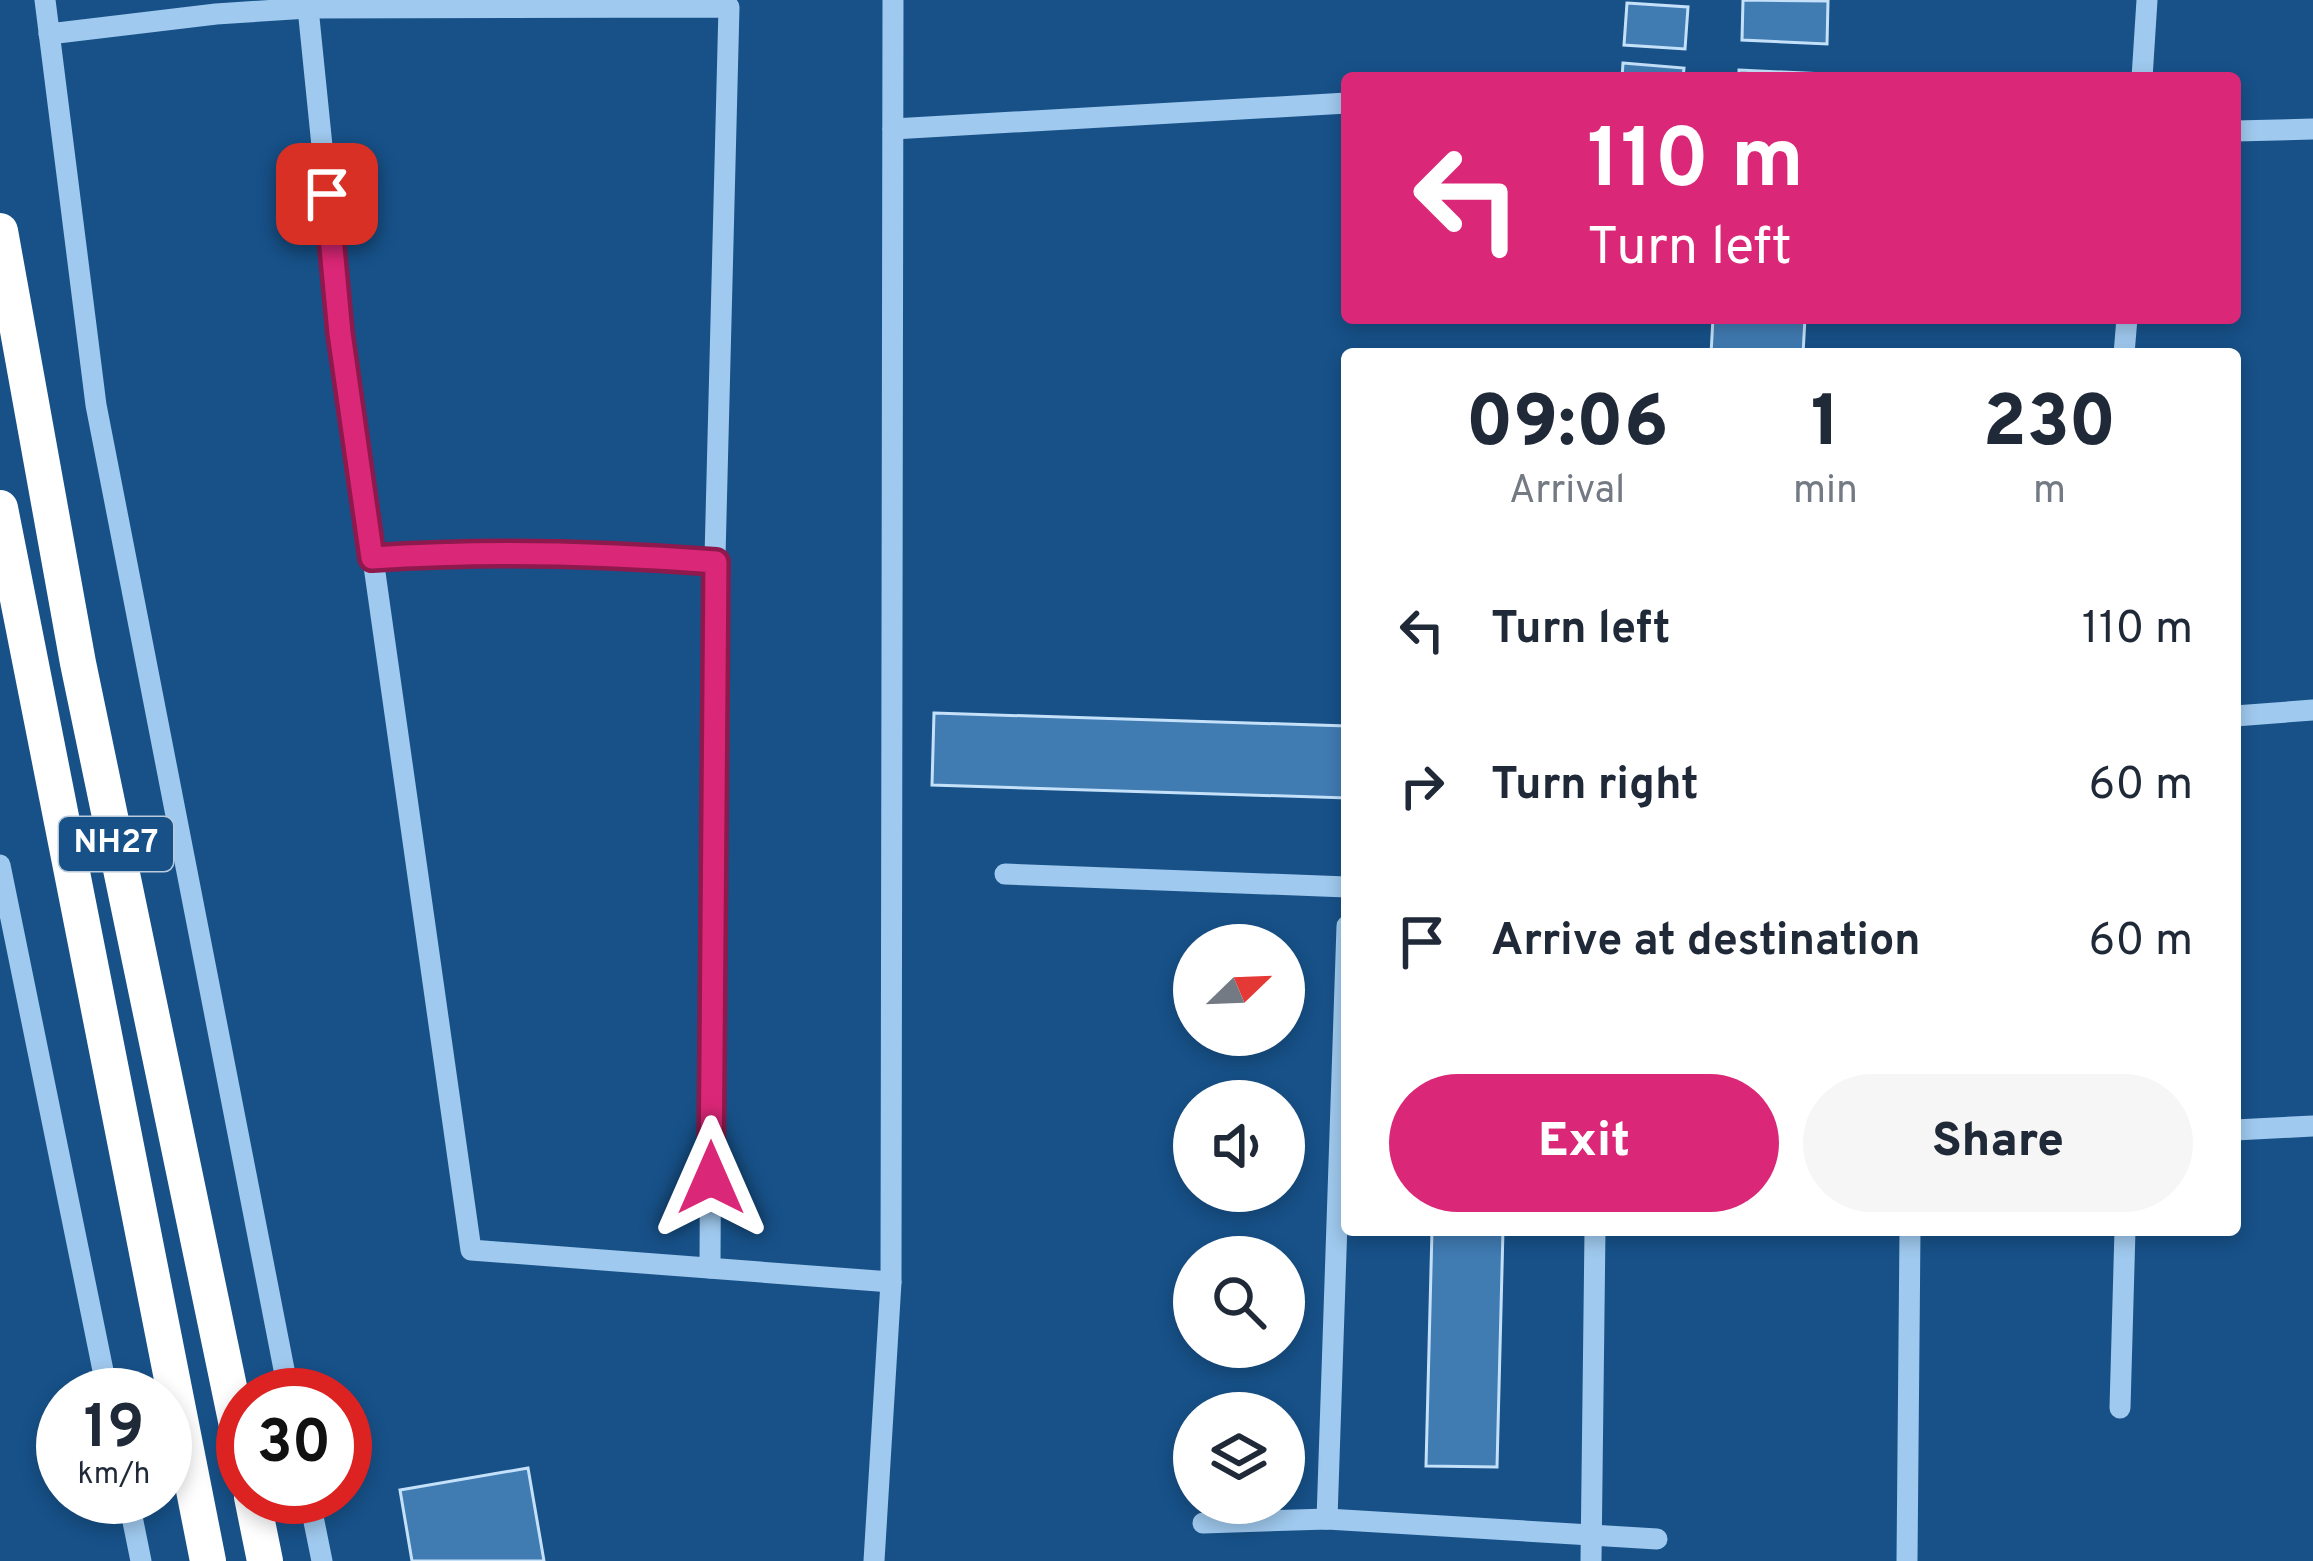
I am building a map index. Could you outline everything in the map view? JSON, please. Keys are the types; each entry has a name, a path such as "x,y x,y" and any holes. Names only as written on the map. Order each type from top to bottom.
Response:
{"highway":[{"name":"NH27","path":"0,231 78,663 225,1368"},
{"name":"NH27","path":"0,508 208,1561"},
{"path":"257,1524 265,1561"}],"street":[{"path":"45,0 96,404 284,1368"},
{"path":"874,1561 891,1282 893,0"},
{"path":"2142,72 2147,0"},
{"path":"49,34 308,8 731,3 716,562 710,1268"},
{"path":"308,8 340,333 471,1250 891,1282"},
{"path":"893,129 1341,103"},
{"path":"2241,131 2313,129"},
{"path":"372,558 616,555 716,562"},
{"path":"2241,716 2313,710"},
{"path":"0,866 102,1368"},
{"path":"1006,874 1341,887"},
{"path":"1327,1519 1341,1104"},
{"path":"2241,1130 2313,1126"},
{"path":"1592,1561 1595,1236"},
{"path":"1907,1561 1910,1236"},
{"path":"2120,1408 2125,1236"},
{"path":"1305,1520 1657,1539"},
{"path":"133,1524 141,1561"},
{"path":"314,1524 322,1561"}],"building":[{"path":"1743,0 1828,1 1827,44 1742,40"},
{"path":"1627,3 1688,7 1685,49 1624,45"},
{"path":"1623,63 1684,68 1684,72 1622,72"},
{"path":"1713,324 1805,324 1803,348 1711,348"},
{"path":"934,713 1341,726 1341,798 932,785"},
{"path":"1432,1236 1503,1236 1497,1467 1426,1466"},
{"path":"528,1468 544,1561 412,1561 400,1490"}],"route":[{"path":"327,194 340,333 372,558 616,555 716,562 711,1178"}]}
